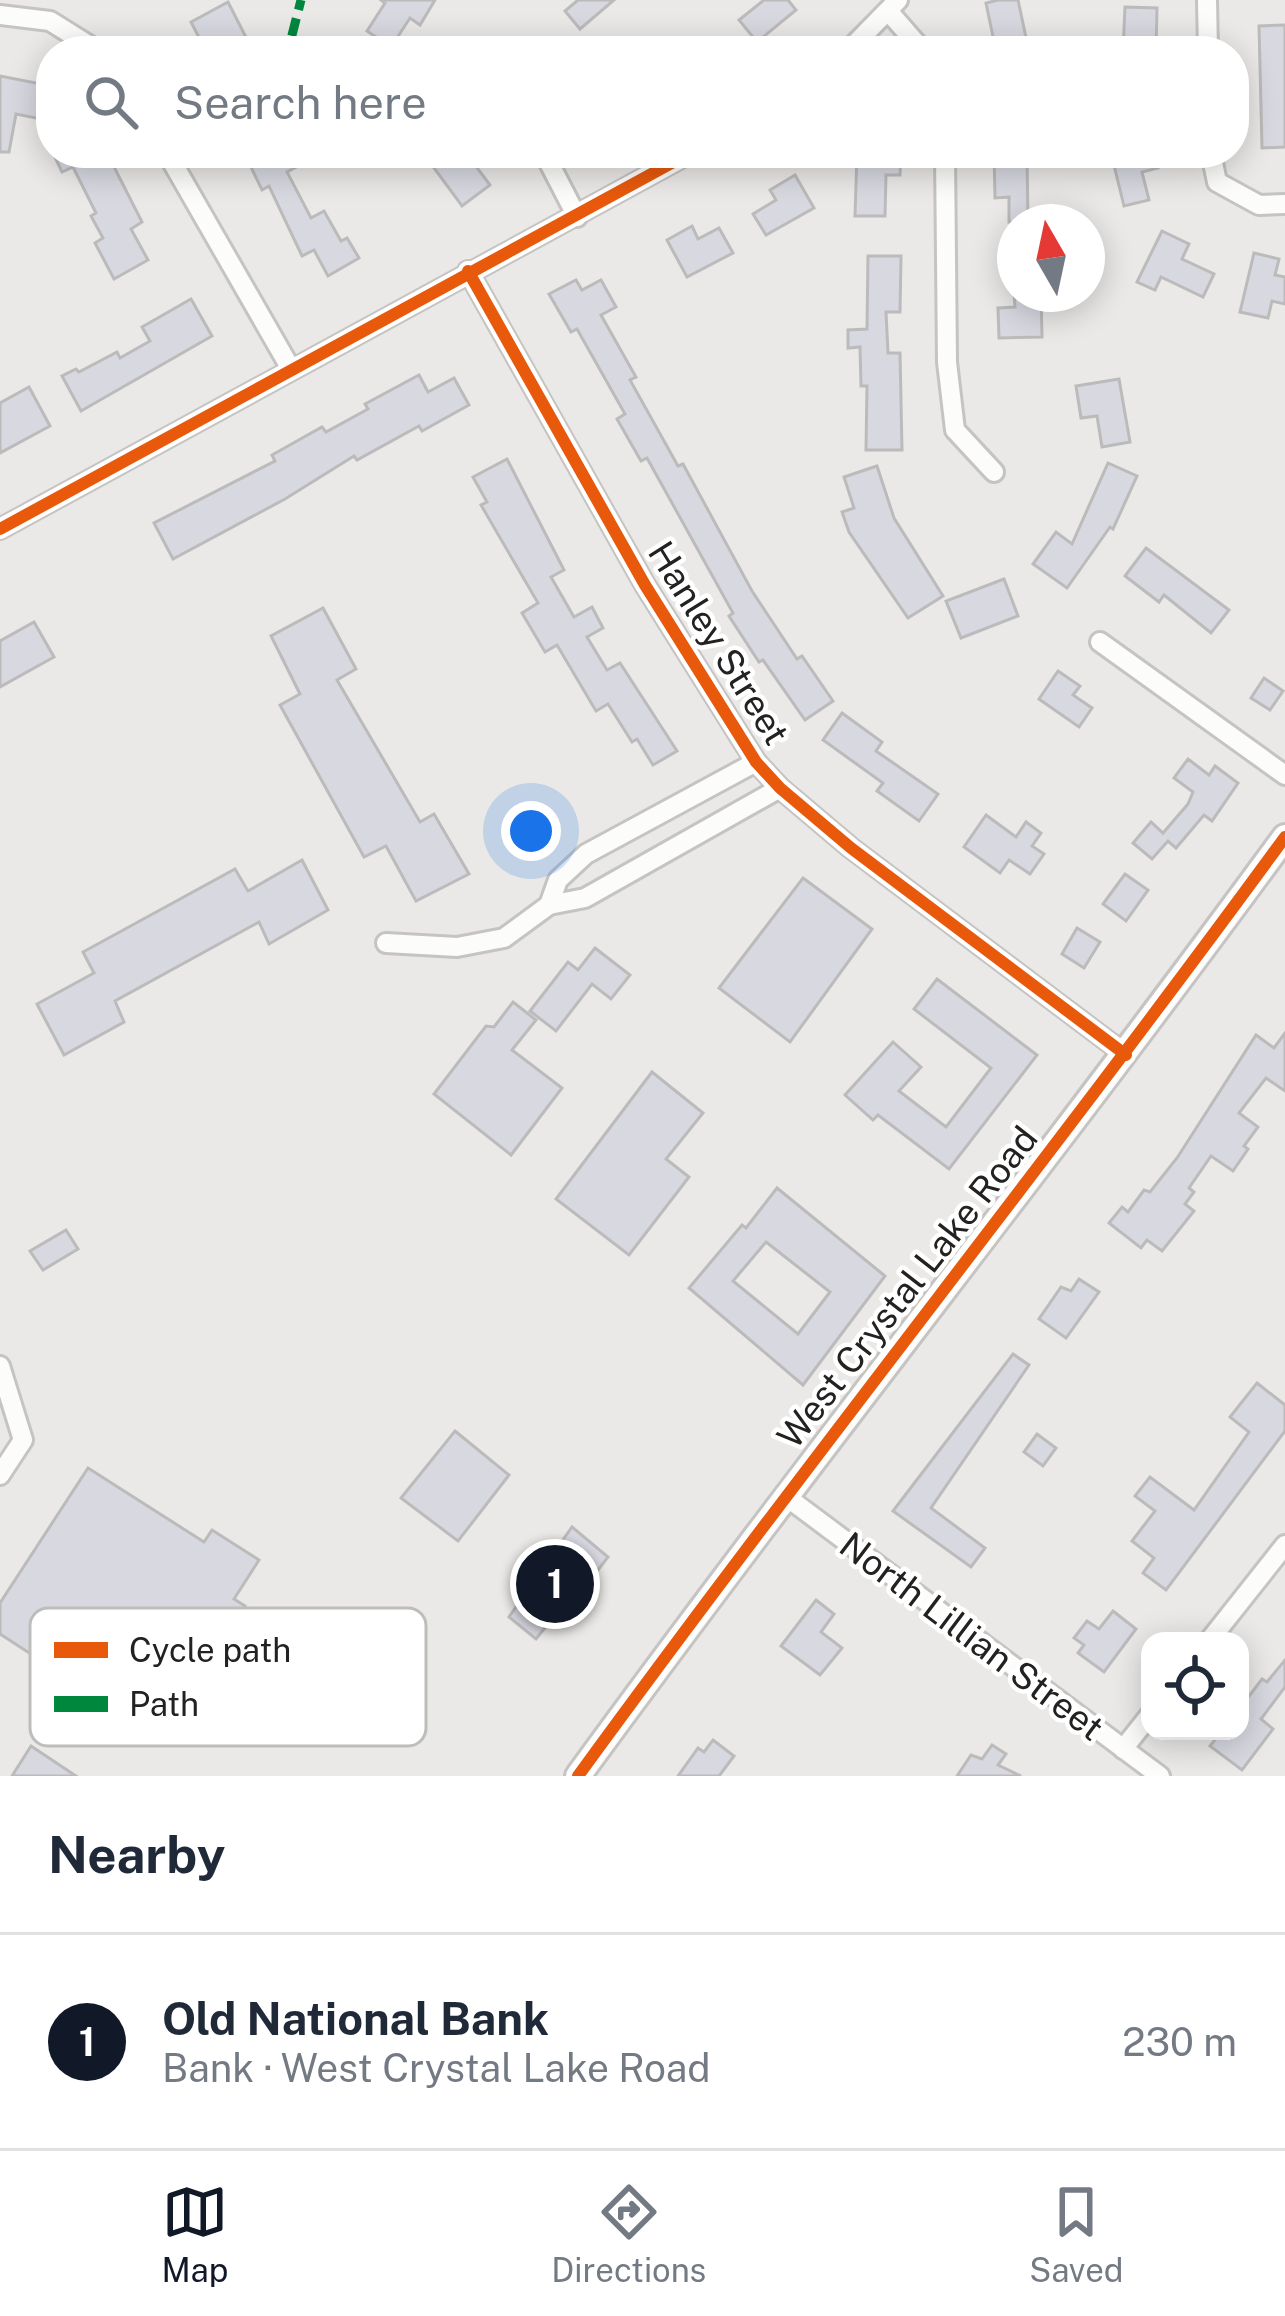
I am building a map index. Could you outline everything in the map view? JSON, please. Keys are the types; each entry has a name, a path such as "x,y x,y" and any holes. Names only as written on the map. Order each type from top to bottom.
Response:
{"street":[{"path":"1207,0 1208,36"},
{"path":"863,36 894,6 913,36"},
{"path":"0,15 50,21 74,36"},
{"path":"176,168 291,369"},
{"path":"552,168 577,217"},
{"path":"0,529 664,168"},
{"path":"945,168 947,362 955,430 994,472"},
{"path":"1214,168 1217,182 1259,205 1285,204"},
{"name":"Hanley Street","path":"468,271 645,585 756,762 851,848 1126,1054"},
{"path":"1100,642 1285,775"},
{"path":"549,905 558,880 586,854 756,762"},
{"path":"386,943 457,947 504,938 549,905 584,898 780,788"},
{"name":"West Crystal Lake Road","path":"578,1776 784,1495 1126,1054 1285,837"},
{"path":"0,1366 23,1440 0,1475"},
{"name":"North Lillian Street","path":"784,1495 1160,1776"},
{"path":"1216,1632 1285,1545"},
{"path":"1123,1749 1141,1726"}],"building":[{"path":"381,0 435,0 420,25 410,18 398,36 374,36 367,31 385,3"},
{"path":"578,0 614,0 580,29 565,11"},
{"path":"764,0 788,0 796,10 764,36 752,36 739,20"},
{"path":"1018,0 1026,36 993,36 986,3"},
{"path":"228,2 245,36 198,36 191,22"},
{"path":"1125,7 1157,8 1156,36 1124,36"},
{"path":"1285,25 1285,147 1262,148 1259,26"},
{"path":"0,76 36,83 36,118 16,114 9,152 0,152"},
{"path":"74,168 115,168 142,222 131,229 148,260 114,279 95,243 103,238 91,216 96,213"},
{"path":"251,168 295,168 287,172 311,218 324,211 341,241 347,238 359,258 328,276 314,250 302,256 269,186 262,190"},
{"path":"434,168 477,168 490,185 462,206"},
{"path":"857,168 900,168 900,175 886,175 885,216 855,216"},
{"path":"994,168 1027,168 1028,204 1009,204 1009,197 995,198"},
{"path":"1115,168 1158,168 1142,172 1149,200 1124,206"},
{"path":"795,175 814,208 766,235 753,214 776,200 770,190"},
{"path":"692,226 698,239 719,228 733,253 687,277 667,240"},
{"path":"1162,231 1189,244 1182,259 1214,274 1203,297 1161,277 1155,290 1137,282"},
{"path":"1254,253 1279,259 1275,275 1285,277 1285,304 1272,301 1268,318 1240,312"},
{"path":"868,256 901,256 900,312 886,312 888,353 900,353 902,450 866,450 867,386 861,386 860,347 848,348 848,330 867,329"},
{"path":"576,280 582,290 601,280 616,307 601,315 636,377 630,380 678,466 683,464 752,591 797,659 802,656 833,701 805,720 729,616 733,613 647,458 641,461 617,419 625,414 577,329 571,332 549,294"},
{"path":"191,299 212,336 81,411 62,376 117,352 120,358 150,341 142,327"},
{"path":"998,312 1041,312 1042,337 999,338"},
{"path":"419,375 428,392 454,378 469,405 357,460 354,456 173,559 154,523 275,461 272,455 322,427 326,432"},
{"path":"1119,379 1130,442 1102,447 1097,416 1081,418 1076,386"},
{"path":"29,387 50,426 0,453 0,403"},
{"path":"507,459 564,570 551,577 574,617 592,607 603,628 587,637 607,670 620,663 677,751 653,765 608,704 596,711 557,645 545,652 522,613 538,603 481,505 487,502 473,477"},
{"path":"1108,463 1137,476 1113,529 1067,588 1033,564 1056,532 1072,544"},
{"path":"877,466 894,518 943,596 908,618 849,532 842,512 854,508 844,477"},
{"path":"1146,548 1229,610 1211,633 1164,595 1159,602 1125,576"},
{"path":"1004,579 1018,616 961,638 946,601"},
{"path":"323,608 356,669 337,680 420,822 434,814 469,874 416,901 386,846 364,857 280,705 300,694 271,636"},
{"path":"34,622 54,657 0,687 0,641"},
{"path":"1058,671 1080,686 1073,695 1092,708 1079,727 1039,699"},
{"path":"1264,678 1283,691 1270,710 1251,698"},
{"path":"842,713 882,742 876,751 938,794 919,821 877,791 883,783 823,740"},
{"path":"1188,759 1209,775 1215,766 1238,783 1212,821 1204,815 1176,848 1168,841 1152,859 1133,843 1151,822 1163,833 1188,804 1193,792 1174,778"},
{"path":"986,815 1016,837 1026,822 1041,833 1032,846 1044,854 1030,874 1009,860 1000,873 964,847"},
{"path":"302,860 328,910 269,944 259,922 115,1001 124,1022 64,1055 37,1004 94,973 83,952 235,869 248,891"},
{"path":"1125,874 1148,890 1126,921 1103,904"},
{"path":"803,878 872,929 790,1042 719,988"},
{"path":"1077,928 1100,942 1084,968 1062,954"},
{"path":"595,948 630,975 611,999 592,984 556,1031 530,1011 568,962 578,970"},
{"path":"937,979 1037,1055 949,1169 878,1115 873,1120 845,1095 893,1042 921,1067 899,1091 946,1127 991,1068 914,1009"},
{"path":"513,1002 536,1020 512,1050 562,1088 511,1155 434,1094 486,1026 494,1027"},
{"path":"1285,1033 1285,1091 1266,1078 1239,1113 1258,1127 1244,1146 1248,1149 1233,1171 1211,1156 1189,1188 1194,1192 1185,1204 1194,1211 1162,1251 1147,1240 1141,1248 1109,1223 1122,1207 1128,1212 1144,1190 1150,1192 1177,1158 1256,1035 1274,1048"},
{"path":"652,1072 703,1113 666,1159 689,1177 629,1255 556,1199"},
{"path":"777,1188 885,1276 803,1385 689,1288 742,1225 746,1228","holes":["766,1242 830,1292 798,1334 733,1281"]},
{"path":"66,1230 78,1249 43,1270 30,1251"},
{"path":"1079,1279 1099,1292 1066,1338 1039,1319 1061,1287 1071,1291"},
{"path":"1013,1354 1029,1365 931,1508 985,1548 971,1567 893,1511"},
{"path":"1257,1383 1285,1405 1285,1431 1166,1590 1143,1573 1154,1558 1132,1541 1155,1511 1135,1496 1150,1477 1194,1510 1249,1432 1230,1417"},
{"path":"455,1431 509,1475 458,1541 401,1498"},
{"path":"1037,1434 1056,1448 1043,1466 1024,1452"},
{"path":"88,1468 204,1542 212,1530 259,1560 234,1599 244,1608 30,1608 30,1653 0,1634 0,1603"},
{"path":"572,1527 608,1557 536,1639 509,1617"},
{"path":"816,1600 834,1614 821,1632 842,1648 820,1675 781,1646"},
{"path":"1113,1611 1136,1629 1104,1672 1078,1653 1084,1645 1074,1638 1087,1621 1099,1629"},
{"path":"1285,1660 1285,1687 1261,1719 1273,1729 1242,1770 1210,1746 1215,1740 1249,1740 1249,1696 1262,1679 1267,1682"},
{"path":"713,1740 734,1756 719,1776 678,1776 698,1748 704,1752"},
{"path":"992,1745 1006,1754 998,1765 1021,1776 957,1776 971,1755 982,1759"},
{"path":"31,1746 76,1776 12,1776"}],"marked path":[{"path":"292,36 301,0"}],"cycle path":[{"path":"0,529 662,168"},
{"path":"468,271 645,585 756,762 851,848 1126,1055"},
{"path":"578,1776 1285,837"}],"place":[{"name":"Old National Bank","path":"555,1584"}]}
